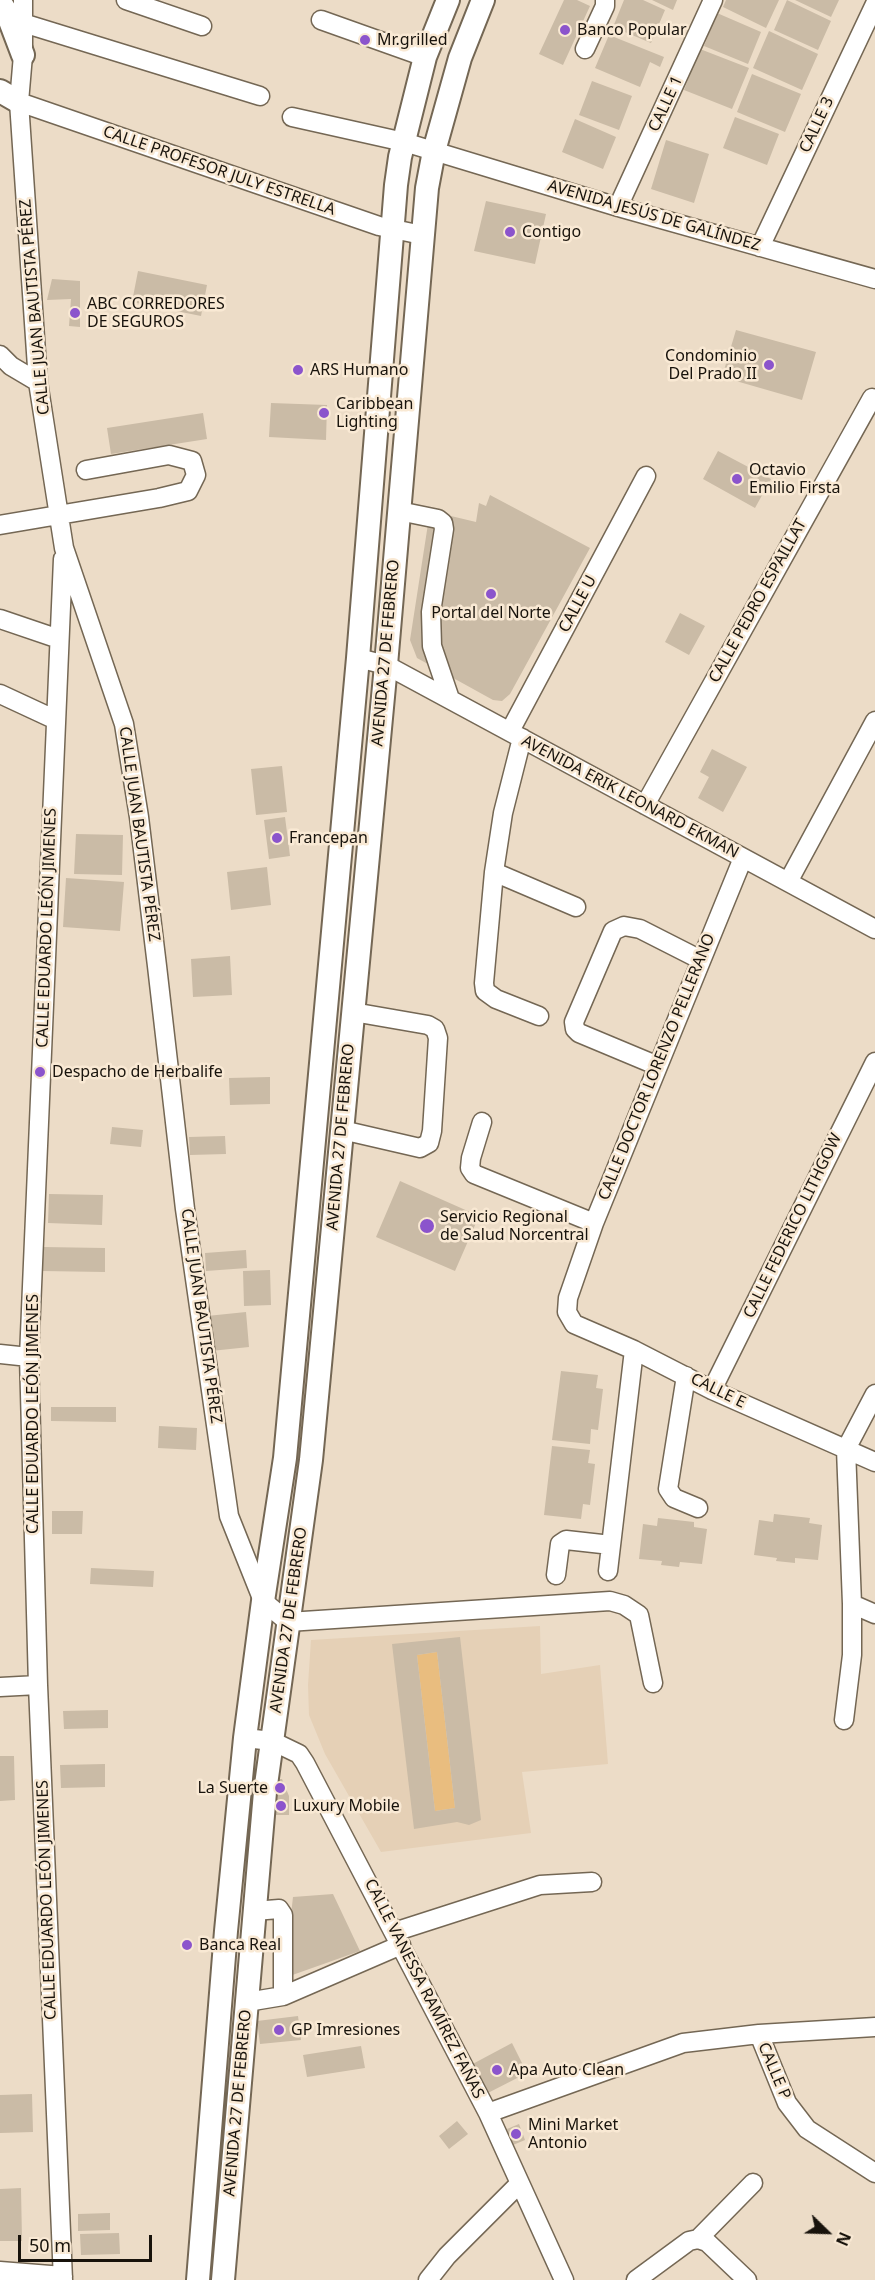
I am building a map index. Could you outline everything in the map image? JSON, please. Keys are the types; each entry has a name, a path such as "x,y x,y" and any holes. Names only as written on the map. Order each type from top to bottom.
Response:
{"main road":[{"name":"AVENIDA 27 DE FEBRERO","path":"198,2280 226,1931 245,1738 285,1458 358,657 392,229 400,157 425,57 448,0"},
{"name":"AVENIDA 27 DE FEBRERO","path":"223,2280 265,1792 311,1460 386,664 422,235 434,151 460,58 483,0"},
{"path":"0,2 7,13 23,55"}],"street":[{"name":"CALLE JUAN BAUTISTA PÉREZ","path":"23,0 23,55 9,97 38,382 58,514 64,548 124,724 144,862 185,1209 230,1516 263,1601 288,1622"},
{"path":"126,0 202,26"},
{"path":"585,49 605,6 605,0"},
{"name":"CALLE 1","path":"618,207 713,0"},
{"name":"CALLE 3","path":"760,247 875,4"},
{"path":"321,20 425,57"},
{"path":"23,23 260,96"},
{"name":"CALLE PROFESOR JULY ESTRELLA","path":"9,97 392,229 422,235"},
{"name":"AVENIDA JESÚS DE GALÍNDEZ","path":"292,117 404,142 618,207 875,279"},
{"path":"1,358 38,382"},
{"name":"CALLE PEDRO ESPAILLAT","path":"645,805 872,398"},
{"path":"0,525 188,491 196,475 192,461 169,455 86,470"},
{"name":"CALLE U","path":"539,1016 496,999 486,992 484,983 494,872 516,735 646,476"},
{"path":"399,510 438,519 443,523 444,530 431,612 432,646 450,699"},
{"name":"CALLE EDUARDO LEÓN JIMENES","path":"63,2278 38,1686 29,1357 64,548"},
{"path":"0,619 59,639"},
{"name":"AVENIDA ERIK LEONARD EKMAN","path":"358,657 386,664 875,929"},
{"path":"0,694 56,720"},
{"path":"788,882 875,721"},
{"name":"CALLE DOCTOR LORENZO PELLERANO","path":"567,1312 568,1298 594,1223 742,858"},
{"path":"494,872 576,907"},
{"path":"658,1066 579,1033 574,1029 574,1022 612,931 624,926 640,929 701,960"},
{"path":"342,1130 420,1148 429,1143 432,1131 438,1038 435,1029 428,1025 353,1012"},
{"name":"CALLE FEDERICO LITHGOW","path":"712,1390 875,1062"},
{"path":"482,1122 471,1158 470,1168 474,1174 594,1223"},
{"name":"CALLE E","path":"567,1312 574,1324 634,1350 712,1390 875,1462"},
{"path":"608,1571 634,1350"},
{"path":"0,1354 29,1357"},
{"path":"686,1376 668,1489 674,1498 698,1508"},
{"path":"844,1720 852,1655 846,1449 875,1394"},
{"path":"556,1575 560,1544 566,1540 611,1545"},
{"path":"288,1622 610,1601 624,1605 639,1615 653,1683"},
{"path":"852,1604 875,1614"},
{"path":"0,1687 38,1686"},
{"name":"CALLE VANESSA RAMÍREZ FAÑAS","path":"245,1738 272,1741 299,1754 305,1763 488,2113 564,2280"},
{"path":"247,2001 283,1996 398,1939 540,1886 592,1882"},
{"path":"254,1911 279,1909 283,1915 283,1996"},
{"path":"488,2113 683,2043 759,2034 875,2027"},
{"name":"CALLE P","path":"759,2034 787,2103 807,2129 875,2173"},
{"path":"698,2239 753,2183"},
{"path":"428,2280 447,2256 519,2184"},
{"path":"636,2280 689,2241 698,2239 707,2242 747,2280"},
{"path":"0,2271 63,2278"}],"shaded area":[{"path":"540,1626 541,1674 600,1665 608,1764 522,1772 531,1833 381,1852 325,1754 309,1715 311,1640"},
{"path":"437,1652 455,1808 435,1811 417,1655"}],"building":[{"name":"Banco Popular","path":"564,0 577,0 590,6 563,65 539,54"},
{"path":"624,0 643,0 665,10 651,43 613,27"},
{"path":"652,0 677,0 673,10"},
{"path":"726,0 779,0 766,28 723,7"},
{"path":"787,0 831,21 818,50 774,30"},
{"path":"795,0 839,0 831,17"},
{"path":"717,13 761,32 748,64 704,46"},
{"path":"769,31 818,54 802,90 753,68"},
{"path":"609,35 664,57 660,67 650,62 640,87 595,68"},
{"path":"700,49 749,68 732,109 684,90"},
{"path":"752,74 801,94 785,132 737,112"},
{"path":"592,81 632,96 619,130 579,115"},
{"path":"735,117 779,134 767,165 723,148"},
{"path":"575,119 616,137 603,169 562,152"},
{"path":"666,140 709,154 694,203 651,189"},
{"name":"Contigo","path":"486,201 546,214 535,264 474,251"},
{"path":"138,271 207,285 201,316 132,302"},
{"name":"ABC CORREDORES DE SEGUROS","path":"52,279 80,281 80,327 69,326 71,299 47,300"},
{"name":"Condominio Del Prado II","path":"736,330 816,352 802,400 722,377"},
{"path":"271,403 327,405 326,440 269,437"},
{"path":"203,413 207,439 111,454 107,428"},
{"name":"Octavio Emilio Firsta","path":"718,451 771,479 755,508 703,479"},
{"name":"Portal del Norte","path":"490,495 590,548 510,694 502,701 493,700 417,658 410,640 430,511 476,522 479,503 486,506"},
{"path":"680,613 705,626 689,655 665,642"},
{"path":"712,749 747,767 723,812 698,798 709,777 700,772"},
{"path":"282,766 287,812 256,815 251,769"},
{"name":"Francepan","path":"285,817 290,856 269,859 264,820"},
{"path":"76,834 123,835 122,875 74,874"},
{"path":"267,867 271,905 231,910 227,872"},
{"path":"66,878 124,882 120,931 63,927"},
{"path":"230,956 232,995 193,997 191,959"},
{"path":"270,1077 270,1104 230,1105 229,1078"},
{"path":"112,1127 143,1130 141,1147 110,1144"},
{"path":"225,1136 226,1154 190,1155 189,1137"},
{"name":"Servicio Regional de Salud Norcentral","path":"400,1181 479,1216 455,1271 376,1237"},
{"path":"49,1194 103,1195 102,1225 48,1223"},
{"path":"43,1247 105,1248 105,1272 42,1271"},
{"path":"246,1250 247,1268 206,1271 205,1253"},
{"path":"270,1270 271,1305 244,1306 243,1271"},
{"path":"246,1312 249,1347 211,1351 207,1316"},
{"path":"561,1371 598,1375 596,1388 603,1389 598,1430 591,1429 590,1444 552,1440"},
{"path":"51,1407 116,1407 116,1422 51,1421"},
{"path":"159,1426 197,1428 196,1450 158,1448"},
{"path":"552,1446 590,1450 588,1463 595,1464 590,1505 583,1504 581,1519 544,1515"},
{"path":"52,1511 83,1511 82,1534 52,1534"},
{"path":"774,1514 810,1518 809,1523 822,1525 818,1560 795,1558 795,1563 754,1555 759,1520 773,1522"},
{"path":"658,1518 694,1522 694,1527 707,1529 702,1564 680,1562 679,1567 661,1565 662,1561 639,1559 643,1524 657,1526"},
{"path":"91,1568 154,1571 153,1587 90,1584"},
{"path":"460,1637 481,1820 469,1825 457,1822 414,1829 392,1644","holes":["437,1652 455,1808 435,1811 417,1655"]},
{"path":"108,1710 108,1728 64,1729 63,1711"},
{"path":"0,1756 14,1756 15,1800 0,1801"},
{"path":"105,1764 105,1787 61,1788 60,1765"},
{"name":"Luxury Mobile","path":"277,1779 282,1779 289,1796 289,1815 272,1815"},
{"path":"333,1894 360,1951 284,1978 293,1897"},
{"name":"Banca Real","path":"182,1940 193,1941 192,1950 182,1949"},
{"name":"GP Imresiones","path":"298,2016 301,2040 260,2044 257,2021"},
{"name":"Apa Auto Clean","path":"512,2043 527,2073 482,2096 467,2067"},
{"path":"361,2046 365,2068 307,2077 303,2055"},
{"path":"32,2094 33,2132 0,2133 0,2095"},
{"path":"457,2121 468,2134 449,2149 439,2136"},
{"name":"Mini Market Antonio","path":"519,2124 525,2140 513,2145 507,2129"},
{"path":"21,2188 22,2241 0,2241 0,2189"},
{"path":"110,2213 110,2230 78,2231 78,2214"},
{"path":"119,2233 120,2254 81,2255 80,2234"}],"place":[{"name":"Banco Popular","path":"565,30"},
{"name":"Mr.grilled","path":"365,40"},
{"name":"Contigo","path":"510,232"},
{"name":"ABC CORREDORES DE SEGUROS","path":"75,313"},
{"name":"Condominio Del Prado II","path":"769,365"},
{"name":"ARS Humano","path":"298,370"},
{"name":"Caribbean Lighting","path":"324,413"},
{"name":"Octavio Emilio Firsta","path":"737,479"},
{"name":"Portal del Norte","path":"491,594"},
{"name":"Francepan","path":"277,838"},
{"name":"Despacho de Herbalife","path":"40,1072"},
{"name":"Servicio Regional de Salud Norcentral","path":"427,1226"},
{"name":"La Suerte","path":"280,1788"},
{"name":"Luxury Mobile","path":"281,1806"},
{"name":"Banca Real","path":"187,1945"},
{"name":"GP Imresiones","path":"279,2030"},
{"name":"Apa Auto Clean","path":"497,2070"},
{"name":"Mini Market Antonio","path":"516,2134"}]}
